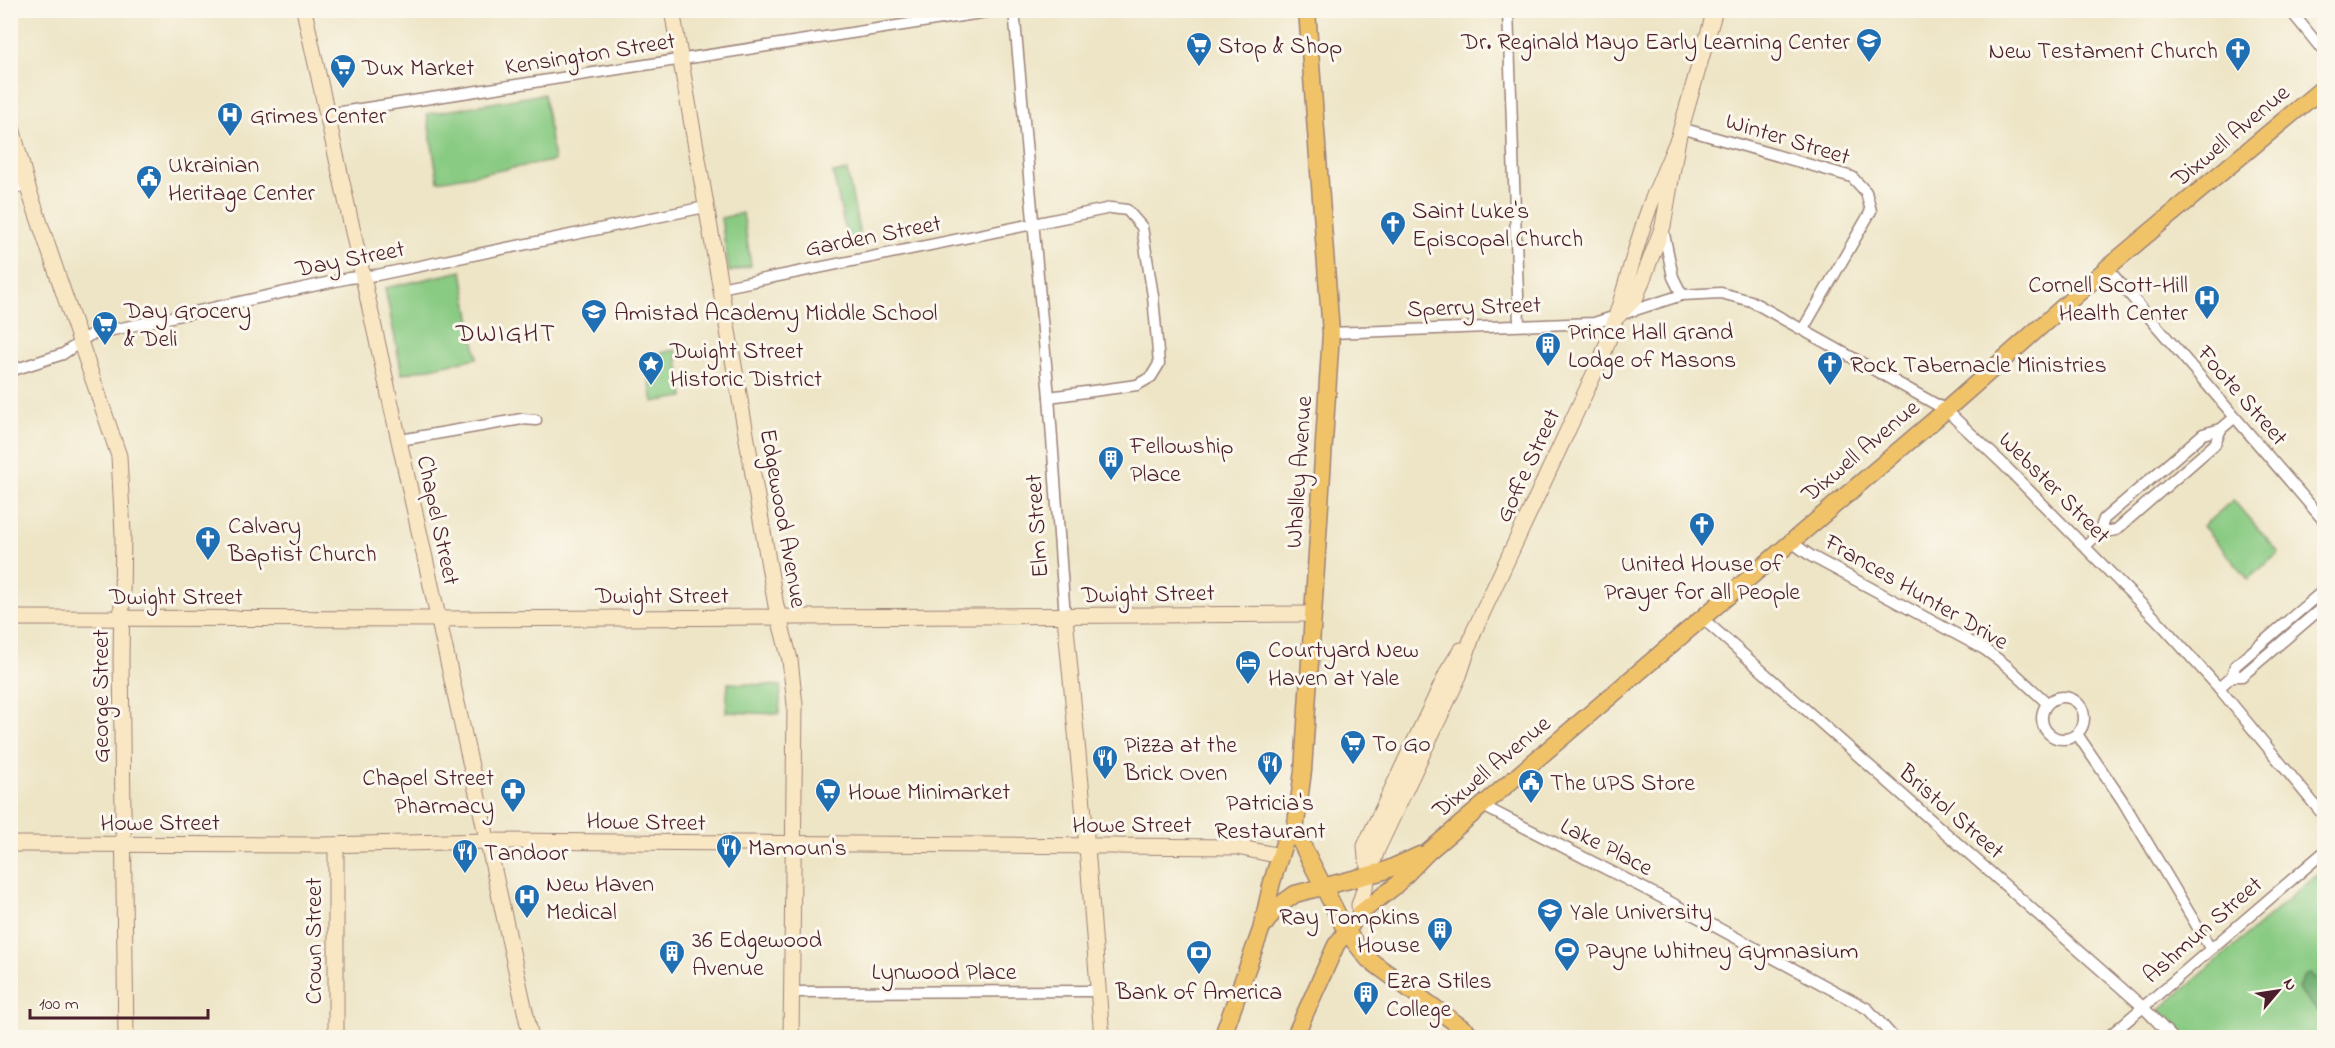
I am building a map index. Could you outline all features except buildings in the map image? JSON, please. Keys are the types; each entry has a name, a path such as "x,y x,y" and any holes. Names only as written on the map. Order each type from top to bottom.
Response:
{"main road":[{"name":"Chapel Street","path":"304,10 531,1038"},
{"name":"Edgewood Avenue","path":"672,10 778,617 790,660 795,705 791,1038"},
{"name":"Whalley Avenue","path":"1261,930 1284,843 1294,831 1303,771 1331,333 1308,10"},
{"name":"Goffe Street","path":"1618,316 1636,297 1663,226 1680,133 1715,10"},
{"name":"Dixwell Avenue","path":"1294,1038 1336,945 1359,915 1394,887 1428,852 1946,410 2107,268 2325,87"},
{"name":"George Street","path":"10,120 27,185 119,456 123,534 123,844 126,1038"},
{"name":"Goffe Street","path":"1359,915 1359,905 1377,850 1458,676 1474,631 1602,357 1618,316 1623,291 1651,203 1680,133"},
{"name":"Dwight Street","path":"10,618 437,619 1313,614"},
{"name":"Elm Street","path":"1065,617 1102,1038"},
{"path":"1294,831 1346,932 1368,959 1476,1038"},
{"name":"Howe Street","path":"10,844 336,845 487,841 1237,847 1280,856"},
{"name":"Crown Street","path":"336,845 336,1038"},
{"name":"Dixwell Avenue","path":"1261,930 1277,907 1295,894 1384,871 1428,852"},
{"path":"1222,1038 1261,930"}],"street":[{"name":"Kensington Street","path":"328,114 1000,10"},
{"name":"Elm Street","path":"1014,10 1049,397 1065,617"},
{"path":"1508,10 1519,324"},
{"path":"2290,10 2325,52"},
{"name":"Winter Street","path":"1680,133 1852,177 1866,192 1871,211 1803,329"},
{"path":"10,189 27,185"},
{"name":"Day Street","path":"10,371 63,354 90,335 705,207"},
{"name":"Garden Street","path":"720,288 1111,208 1128,210 1142,227 1153,296 1159,364 1151,377 1137,385 1049,397"},
{"path":"1663,226 1667,256 1673,277 1682,295"},
{"name":"Foote Street","path":"2107,268 2325,521"},
{"name":"Webster Street","path":"1618,316 1682,295 1708,293 1733,295 1768,309 1946,410 2001,462 2161,624 2219,688 2325,816"},
{"name":"Sperry Street","path":"1331,333 1594,322 1618,316"},
{"path":"2085,546 2099,533 2104,519 2203,434 2221,429 2234,418"},
{"path":"400,440 522,419 536,420"},
{"path":"2099,533 2116,530 2215,444 2221,429"},
{"name":"Frances Hunter Drive","path":"1790,541 1811,556 1984,649 2007,666 2047,703"},
{"path":"2219,688 2232,676 2235,666 2325,590"},
{"path":"2232,676 2242,676 2325,606"},
{"name":"Bristol Street","path":"1702,618 2143,1007 2172,1038"},
{"path":"2061,696 2078,702 2084,715 2084,722 2077,734 2063,739 2050,734 2045,728 2042,717 2047,703 2061,696"},
{"path":"2077,734 2122,800 2210,948"},
{"name":"Lake Place","path":"1483,806 1655,894 1866,1008 1894,1038"},
{"name":"Ashmun Street","path":"2108,1038 2210,948 2325,852"},
{"name":"Lynwood Place","path":"790,992 1099,991"}],"green space":[{"path":"544,94 554,161 438,181 427,114"},
{"path":"847,171 862,245 849,248 833,173"},
{"path":"743,213 751,266 729,272 721,218"},
{"path":"462,271 477,358 402,374 385,288"},
{"path":"676,350 684,397 653,402 645,356"},
{"path":"2233,500 2279,553 2248,579 2203,526"},
{"path":"728,683 781,686 779,714 726,712"},
{"path":"2324,869 2324,1037 2186,1037 2161,1013 2161,1009"},
{"path":"2310,974 2324,985 2324,1017 2298,988 2304,976"}],"place":[{"name":"Dr. Reginald Mayo Early Learning Center","path":"1869,64"},
{"name":"Stop & Shop","path":"1199,68"},
{"name":"New Testament Church","path":"2238,73"},
{"name":"Dux Market","path":"343,90"},
{"name":"Grimes Center","path":"230,138"},
{"name":"Ukrainian Heritage Center","path":"149,201"},
{"name":"Saint Luke's Episcopal Church","path":"1393,247"},
{"name":"Cornell Scott-Hill Health Center","path":"2207,321"},
{"name":"Amistad Academy Middle School","path":"594,335"},
{"name":"Day Grocery & Deli","path":"105,347"},
{"name":"Prince Hall Grand Lodge of Masons","path":"1548,368"},
{"name":"Dwight Street Historic District","path":"651,387"},
{"name":"Rock Tabernacle Ministries","path":"1830,387"},
{"name":"Fellowship Place","path":"1111,482"},
{"name":"United House of Prayer for all People","path":"1702,548"},
{"name":"Calvary Baptist Church","path":"208,562"},
{"name":"Courtyard New Haven at Yale","path":"1248,686"},
{"name":"To Go","path":"1353,766"},
{"name":"Pizza at the Brick Oven","path":"1105,781"},
{"name":"Patricia's Restaurant","path":"1270,787"},
{"name":"The UPS Store","path":"1531,805"},
{"name":"Chapel Street Pharmacy","path":"513,814"},
{"name":"Howe Minimarket","path":"828,814"},
{"name":"Mamoun's","path":"729,870"},
{"name":"Tandoor","path":"465,875"},
{"name":"New Haven Medical","path":"527,920"},
{"name":"Yale University","path":"1550,934"},
{"name":"Ray Tompkins House","path":"1440,953"},
{"name":"Payne Whitney Gymnasium","path":"1567,973"},
{"name":"36 Edgewood Avenue","path":"672,976"},
{"name":"Bank of America","path":"1199,976"},
{"name":"Ezra Stiles College","path":"1366,1017"}],"district":[{"name":"DWIGHT","path":"506,332"}]}
